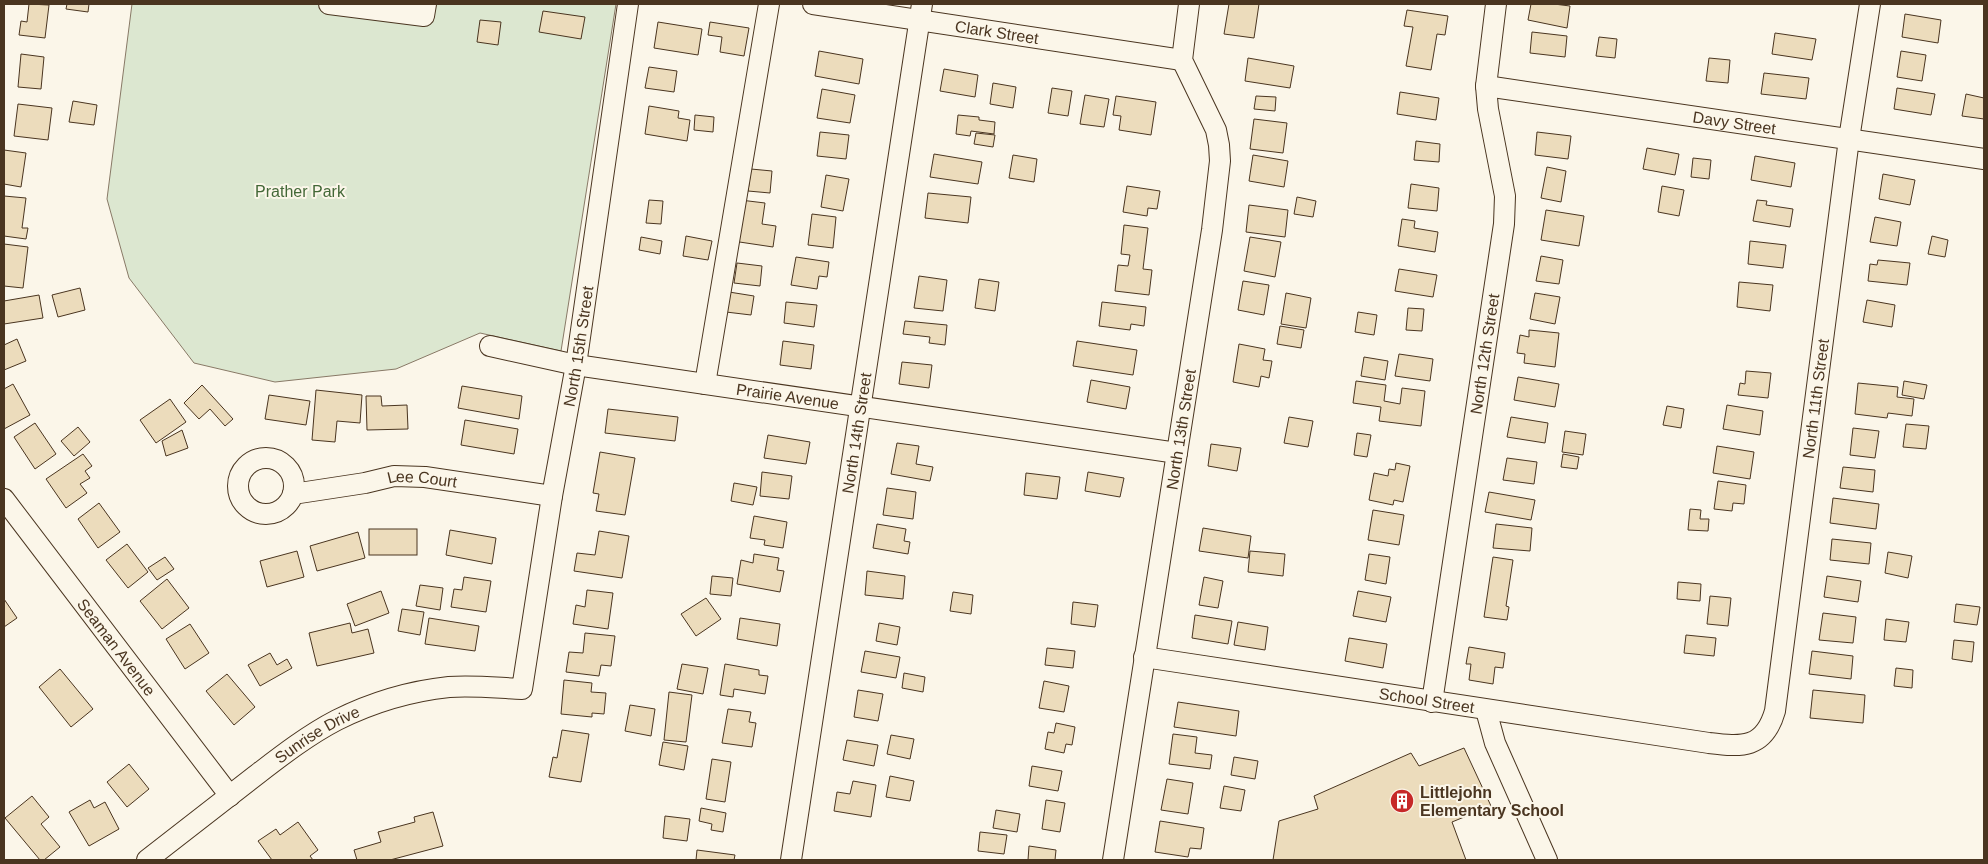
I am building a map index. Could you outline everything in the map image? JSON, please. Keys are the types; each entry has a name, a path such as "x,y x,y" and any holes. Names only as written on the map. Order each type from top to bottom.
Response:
{"street":[{"path":"329,4 424,16 426,4"},
{"name":"North 15th Street","path":"522,689 552,496 576,364 628,4"},
{"path":"705,384 770,4"},
{"name":"Clark Street","path":"813,4 921,12 1182,60"},
{"path":"1182,60 1189,4"},
{"name":"North 12th Street","path":"1432,702 1504,224 1504,182 1488,109 1486,86 1496,4"},
{"name":"North 11th Street","path":"1709,743 1734,746 1753,742 1767,731 1774,711 1849,139 1870,4"},
{"name":"North 14th Street","path":"791,860 921,12"},
{"name":"North 13th Street","path":"1113,860 1212,230 1220,161 1216,130 1182,60"},
{"name":"Davy Street","path":"1486,86 1984,159"},
{"name":"Prairie Avenue","path":"490,346 576,364 1177,453"},
{"name":"Lee Court","path":"293,494 365,483 394,476 425,477 552,496"},
{"name":"Seaman Avenue","path":"4,499 230,796"},
{"name":"School Street","path":"1144,657 1709,743"},
{"name":"Sunrise Drive","path":"147,860 314,733 338,720 379,703 449,688 522,689"},
{"path":"1486,710 1495,743 1547,860"}],"green space":[{"name":"Prather Park","path":"132,4 616,4 561,351 480,333 396,369 275,382 194,363 129,278 107,199"}],"building":[{"path":"29,4 49,5 45,38 19,35 21,21 27,22"},
{"path":"67,4 89,4 88,12 66,9"},
{"path":"1229,4 1259,4 1254,38 1224,34"},
{"path":"1531,4 1570,6 1567,28 1528,20"},
{"path":"1407,10 1448,16 1445,35 1437,34 1431,70 1406,66 1413,27 1404,26"},
{"path":"543,11 585,17 581,39 539,32"},
{"path":"1905,14 1941,20 1938,43 1902,37"},
{"path":"480,20 501,22 498,45 477,42"},
{"path":"658,22 702,29 698,55 654,48"},
{"path":"710,22 749,28 744,56 720,52 722,37 708,35"},
{"path":"1532,32 1567,36 1565,57 1530,53"},
{"path":"1775,33 1816,39 1812,60 1772,54"},
{"path":"1599,37 1617,39 1615,58 1596,56"},
{"path":"819,51 863,59 859,84 815,76"},
{"path":"1901,51 1926,55 1922,81 1897,77"},
{"path":"21,54 44,57 41,89 18,87"},
{"path":"1248,58 1294,66 1290,88 1245,81"},
{"path":"1709,58 1730,60 1728,83 1706,81"},
{"path":"649,67 677,71 674,92 645,88"},
{"path":"944,69 978,75 975,97 940,91"},
{"path":"1764,73 1809,78 1806,99 1761,94"},
{"path":"993,83 1016,87 1013,108 990,104"},
{"path":"1052,88 1072,91 1068,116 1048,113"},
{"path":"1897,88 1935,94 1931,115 1894,109"},
{"path":"822,89 855,95 850,123 817,118"},
{"path":"1400,92 1439,98 1436,120 1397,114"},
{"path":"1966,94 1984,98 1984,119 1962,116"},
{"path":"1085,95 1109,99 1104,127 1080,124"},
{"path":"1116,96 1156,102 1151,135 1119,130 1121,116 1113,115"},
{"path":"1256,96 1276,97 1275,111 1254,109"},
{"path":"73,101 97,105 94,125 69,122"},
{"path":"18,104 52,108 48,140 14,136"},
{"path":"649,106 679,111 678,118 690,120 687,141 645,134"},
{"path":"695,115 714,117 713,132 694,130"},
{"path":"958,115 979,117 979,120 995,122 994,134 971,131 970,136 956,134"},
{"path":"1254,119 1287,123 1283,153 1250,149"},
{"path":"820,132 849,135 846,159 817,156"},
{"path":"1537,132 1571,136 1568,159 1535,155"},
{"path":"976,133 995,135 993,147 974,144"},
{"path":"1416,141 1440,144 1439,162 1414,160"},
{"path":"1647,148 1679,154 1675,175 1643,169"},
{"path":"4,150 26,153 21,187 4,184"},
{"path":"934,154 982,162 978,184 930,177"},
{"path":"1013,155 1037,159 1034,182 1009,178"},
{"path":"1253,155 1288,161 1284,187 1249,181"},
{"path":"1755,156 1795,163 1791,187 1751,180"},
{"path":"1693,158 1711,160 1709,179 1691,177"},
{"path":"1547,167 1566,171 1561,202 1541,198"},
{"path":"751,169 772,171 770,193 748,191"},
{"path":"1883,174 1915,180 1910,205 1879,199"},
{"path":"826,175 849,179 843,211 821,207"},
{"path":"1411,184 1439,188 1437,211 1408,208"},
{"path":"1127,186 1160,191 1157,209 1148,208 1147,216 1123,212"},
{"path":"1662,186 1684,190 1679,216 1658,212"},
{"path":"928,193 971,197 968,223 925,218"},
{"path":"4,196 26,198 22,228 28,228 26,239 4,236"},
{"path":"1297,197 1316,201 1313,217 1294,214"},
{"path":"732,199 765,203 762,224 776,226 773,247 726,240"},
{"path":"649,200 663,201 661,224 646,223"},
{"path":"1757,200 1767,201 1766,205 1793,209 1790,227 1753,221"},
{"path":"1249,205 1288,210 1285,237 1246,232"},
{"path":"1546,210 1584,216 1579,246 1541,240"},
{"path":"812,214 836,217 833,248 808,245"},
{"path":"1875,217 1901,222 1897,246 1870,242"},
{"path":"1402,219 1415,221 1414,228 1438,232 1435,252 1398,246"},
{"path":"1124,225 1148,228 1143,269 1152,270 1149,295 1115,291 1118,265 1128,266 1130,255 1121,254"},
{"path":"686,236 712,241 708,260 683,256"},
{"path":"1932,236 1948,240 1945,257 1928,254"},
{"path":"641,237 662,241 660,254 639,250"},
{"path":"1250,237 1281,242 1275,277 1244,271"},
{"path":"1750,241 1786,245 1783,268 1748,264"},
{"path":"4,244 28,247 23,288 4,286"},
{"path":"1541,256 1563,260 1559,284 1536,281"},
{"path":"796,257 829,262 827,277 819,276 817,289 791,285"},
{"path":"1878,260 1910,263 1907,285 1868,281 1870,264 1877,265"},
{"path":"737,263 762,266 760,286 734,283"},
{"path":"1399,269 1437,275 1433,297 1395,291"},
{"path":"919,276 947,280 943,311 914,308"},
{"path":"979,279 999,282 995,311 975,308"},
{"path":"1243,281 1269,285 1264,315 1238,310"},
{"path":"1739,282 1773,285 1770,311 1737,307"},
{"path":"80,288 85,310 58,317 52,295"},
{"path":"729,292 754,296 751,315 726,312"},
{"path":"1286,293 1311,298 1306,328 1281,324"},
{"path":"1535,293 1560,297 1555,324 1530,319"},
{"path":"39,295 43,318 4,324 4,301"},
{"path":"1867,300 1895,305 1892,327 1863,322"},
{"path":"786,302 817,305 814,327 784,323"},
{"path":"1102,302 1146,307 1144,326 1131,324 1130,330 1099,326"},
{"path":"1408,308 1424,309 1422,331 1406,330"},
{"path":"1358,312 1377,315 1374,335 1355,332"},
{"path":"905,321 947,325 945,345 929,343 930,337 903,334"},
{"path":"1280,326 1304,330 1301,348 1277,344"},
{"path":"1529,330 1559,333 1555,367 1524,363 1525,354 1517,353 1520,335 1529,337"},
{"path":"17,339 26,361 4,370 4,345"},
{"path":"783,341 814,345 811,369 780,365"},
{"path":"1077,341 1137,350 1133,375 1073,366"},
{"path":"1239,344 1265,349 1263,360 1272,361 1269,378 1261,376 1259,387 1233,382"},
{"path":"1399,354 1433,359 1430,381 1395,376"},
{"path":"1364,357 1388,361 1385,380 1361,376"},
{"path":"902,362 932,365 929,388 899,384"},
{"path":"1746,371 1771,373 1768,398 1738,395 1740,383 1745,384"},
{"path":"1518,377 1559,384 1555,407 1514,400"},
{"path":"1091,380 1130,387 1126,409 1087,402"},
{"path":"1356,381 1386,385 1384,401 1400,404 1402,388 1425,391 1421,426 1379,421 1381,407 1353,403"},
{"path":"1904,381 1927,385 1924,399 1902,395"},
{"path":"1858,383 1898,387 1897,397 1914,399 1912,416 1888,413 1887,418 1855,414"},
{"path":"13,384 30,415 4,429 4,389"},
{"path":"202,385 233,419 225,426 210,409 199,419 184,403"},
{"path":"462,386 522,396 519,419 458,408"},
{"path":"316,390 362,395 360,423 337,421 335,442 312,440"},
{"path":"269,395 310,401 306,425 265,419"},
{"path":"366,396 381,396 382,406 407,405 408,429 367,430"},
{"path":"170,399 186,422 156,443 140,420"},
{"path":"1727,405 1763,411 1760,435 1723,429"},
{"path":"1667,406 1684,409 1681,428 1663,425"},
{"path":"608,409 678,417 675,441 605,433"},
{"path":"1289,417 1313,421 1308,447 1284,443"},
{"path":"1511,417 1548,423 1545,443 1507,437"},
{"path":"465,420 518,429 514,454 461,445"},
{"path":"35,423 56,454 35,469 14,437"},
{"path":"1906,424 1929,426 1926,449 1903,447"},
{"path":"78,427 90,442 74,456 61,441"},
{"path":"1853,428 1879,431 1875,458 1850,455"},
{"path":"182,430 188,448 166,456 162,441"},
{"path":"1565,431 1586,434 1583,455 1562,452"},
{"path":"1357,433 1371,435 1367,457 1354,455"},
{"path":"768,435 810,442 806,464 764,458"},
{"path":"897,443 919,446 916,464 933,467 930,481 891,474"},
{"path":"1211,444 1241,448 1237,471 1208,466"},
{"path":"1717,446 1754,452 1750,479 1713,473"},
{"path":"600,452 635,458 625,515 596,511 599,494 593,493"},
{"path":"83,454 92,466 85,471 90,478 80,484 87,493 66,508 46,479"},
{"path":"1563,454 1579,457 1577,469 1561,467"},
{"path":"1507,458 1537,462 1534,484 1503,480"},
{"path":"1396,463 1410,466 1403,502 1394,500 1393,505 1369,500 1374,473 1388,476 1389,469 1395,470"},
{"path":"1843,467 1875,470 1873,492 1840,488"},
{"path":"762,472 792,476 789,499 760,496"},
{"path":"1088,472 1124,478 1120,497 1085,491"},
{"path":"1026,473 1060,477 1057,499 1024,495"},
{"path":"1718,481 1746,485 1744,504 1733,503 1732,511 1714,509"},
{"path":"734,483 757,487 753,505 731,501"},
{"path":"887,488 916,492 913,519 883,515"},
{"path":"1489,492 1535,500 1531,520 1485,512"},
{"path":"1833,498 1879,504 1876,529 1830,523"},
{"path":"99,503 120,532 98,548 78,519"},
{"path":"1690,509 1701,510 1700,519 1709,519 1708,531 1688,530"},
{"path":"1373,510 1404,515 1399,545 1368,540"},
{"path":"754,516 787,522 783,548 764,545 765,540 750,538"},
{"path":"877,524 906,529 904,541 910,542 908,554 873,548"},
{"path":"1496,524 1532,528 1530,551 1493,548"},
{"path":"1203,528 1251,536 1248,558 1199,551"},
{"path":"369,529 417,529 417,555 369,555"},
{"path":"450,530 496,538 492,564 446,555"},
{"path":"599,531 629,536 622,578 574,571 577,553 595,555"},
{"path":"358,532 365,558 317,571 310,546"},
{"path":"1832,539 1871,543 1869,564 1830,560"},
{"path":"127,544 148,572 128,588 106,560"},
{"path":"297,551 304,577 267,587 260,561"},
{"path":"1250,551 1285,554 1283,576 1248,572"},
{"path":"1888,552 1912,556 1908,578 1885,573"},
{"path":"754,554 779,558 777,570 784,571 780,592 737,584 741,560 753,563"},
{"path":"1369,554 1390,557 1386,584 1365,580"},
{"path":"165,557 174,569 157,580 148,568"},
{"path":"1493,557 1513,560 1506,606 1509,607 1507,620 1484,617"},
{"path":"867,571 905,576 903,599 865,595"},
{"path":"712,576 733,578 731,596 710,594"},
{"path":"1827,576 1861,581 1858,602 1824,597"},
{"path":"464,577 491,581 486,612 451,607 454,589 462,590"},
{"path":"1204,577 1223,581 1218,608 1199,605"},
{"path":"167,579 189,608 162,629 140,601"},
{"path":"1678,582 1701,584 1700,601 1677,599"},
{"path":"420,585 443,588 440,610 416,606"},
{"path":"587,590 613,593 608,629 573,624 576,605 585,607"},
{"path":"381,591 389,613 355,626 347,604"},
{"path":"1358,591 1391,597 1386,622 1353,616"},
{"path":"953,592 973,595 971,614 950,611"},
{"path":"1710,596 1731,598 1728,626 1707,624"},
{"path":"706,598 721,619 696,636 681,614"},
{"path":"4,599 17,618 4,627"},
{"path":"1073,602 1098,605 1095,627 1071,624"},
{"path":"1956,604 1980,607 1977,625 1954,622"},
{"path":"402,609 424,612 420,635 398,631"},
{"path":"1823,613 1856,617 1853,643 1819,640"},
{"path":"1195,615 1232,621 1228,644 1192,638"},
{"path":"429,618 479,626 475,651 425,644"},
{"path":"740,618 780,624 777,646 737,639"},
{"path":"1886,619 1909,622 1906,642 1884,640"},
{"path":"1238,622 1268,627 1265,650 1234,645"},
{"path":"350,623 352,633 368,629 374,653 317,666 309,633"},
{"path":"879,623 900,627 897,645 876,641"},
{"path":"190,624 209,653 185,669 166,639"},
{"path":"585,633 615,636 611,666 601,665 599,676 566,672 569,652 583,653"},
{"path":"1686,635 1716,638 1714,656 1684,653"},
{"path":"1349,638 1387,644 1383,668 1345,661"},
{"path":"1954,640 1974,642 1972,662 1952,659"},
{"path":"1469,647 1505,653 1503,668 1495,667 1493,684 1469,680 1471,664 1466,664"},
{"path":"1047,648 1075,651 1073,668 1045,665"},
{"path":"865,651 900,657 896,678 861,672"},
{"path":"1812,651 1853,656 1851,679 1809,674"},
{"path":"270,653 277,665 287,659 292,668 260,686 248,665"},
{"path":"682,664 708,668 703,694 677,689"},
{"path":"725,664 759,670 759,675 768,676 765,694 734,689 733,697 720,695"},
{"path":"1896,668 1913,670 1912,688 1894,686"},
{"path":"60,669 93,709 71,727 39,687"},
{"path":"904,673 925,677 923,692 902,688"},
{"path":"227,674 255,707 234,725 206,691"},
{"path":"564,680 592,683 591,692 606,693 604,714 592,713 592,717 561,714"},
{"path":"1044,681 1069,686 1064,712 1039,708"},
{"path":"858,690 883,694 878,721 854,717"},
{"path":"1813,690 1865,695 1863,723 1810,718"},
{"path":"669,692 692,695 686,742 664,740"},
{"path":"1178,702 1239,711 1236,736 1174,727"},
{"path":"630,705 655,709 651,736 625,731"},
{"path":"728,709 751,712 749,722 756,723 752,747 722,743"},
{"path":"1056,723 1075,727 1072,745 1066,744 1064,753 1045,749 1048,732 1054,733"},
{"path":"562,730 589,734 581,782 549,777 553,757 557,758"},
{"path":"1173,734 1197,737 1195,753 1212,755 1210,769 1169,764"},
{"path":"891,735 914,739 910,759 887,754"},
{"path":"847,740 878,745 874,766 843,760"},
{"path":"663,742 688,746 684,770 659,765"},
{"name":"Littlejohn Elementary School","path":"1464,748 1491,806 1452,822 1466,860 1273,860 1279,821 1318,809 1314,796 1411,753 1419,766"},
{"path":"1234,757 1258,761 1255,779 1231,775"},
{"path":"712,759 731,762 725,802 706,799"},
{"path":"129,764 149,789 127,807 107,782"},
{"path":"1032,766 1062,771 1058,791 1029,786"},
{"path":"890,776 914,781 910,801 886,797"},
{"path":"1167,779 1193,783 1188,814 1161,810"},
{"path":"853,781 876,785 871,817 834,811 837,792 850,794"},
{"path":"1224,786 1245,790 1241,811 1220,808"},
{"path":"32,796 49,817 41,824 60,847 44,860 40,860 5,818"},
{"path":"90,800 94,808 105,802 119,829 89,846 69,812"},
{"path":"1046,800 1065,803 1060,832 1042,829"},
{"path":"701,808 726,813 723,832 711,830 712,824 699,821"},
{"path":"996,810 1020,814 1017,832 993,828"},
{"path":"433,812 443,846 390,860 357,860 354,850 381,842 378,832 415,822 414,817"},
{"path":"665,816 690,819 687,841 663,838"},
{"path":"1160,821 1204,828 1201,849 1190,848 1188,857 1155,852"},
{"path":"298,822 318,850 310,856 313,860 272,860 258,841 276,829 280,835"},
{"path":"980,832 1007,835 1004,854 978,851"},
{"path":"1029,846 1056,850 1055,860 1028,860"},
{"path":"697,850 735,855 734,860 696,860"}],"place":[{"name":"Littlejohn Elementary School","path":"1402,801"}]}
